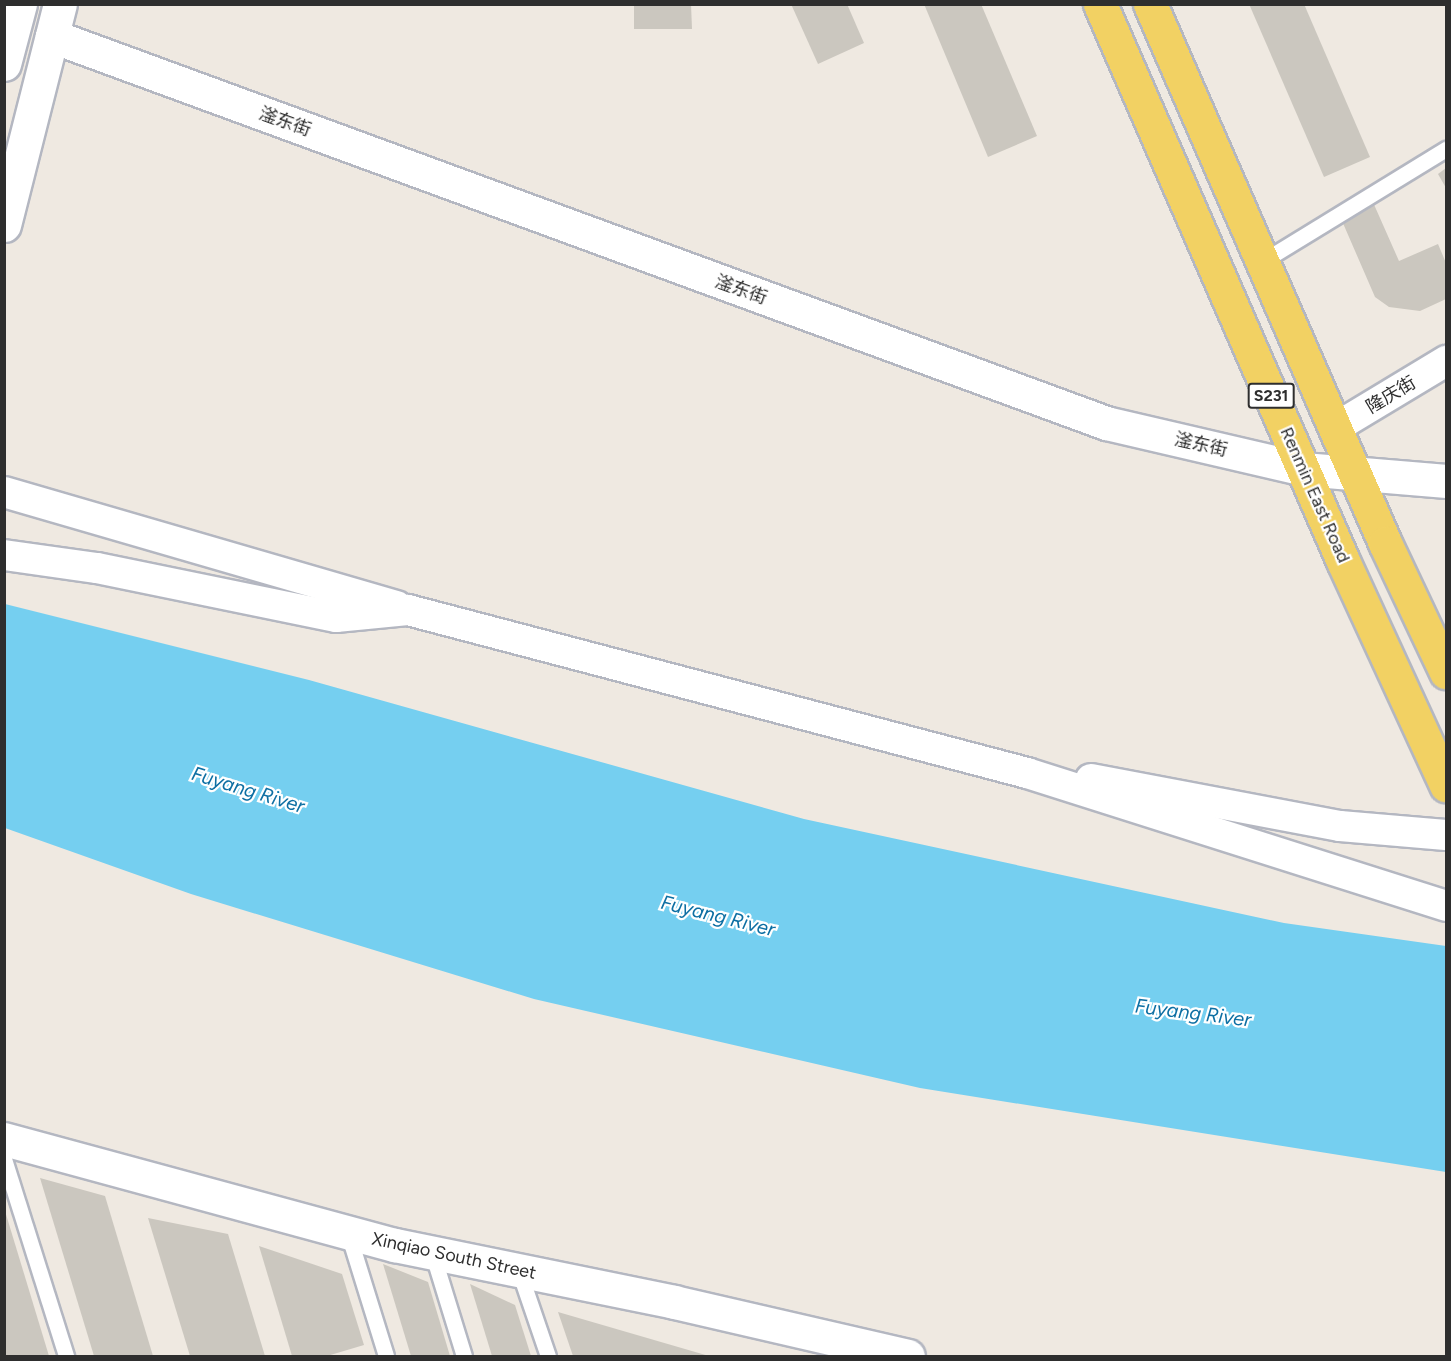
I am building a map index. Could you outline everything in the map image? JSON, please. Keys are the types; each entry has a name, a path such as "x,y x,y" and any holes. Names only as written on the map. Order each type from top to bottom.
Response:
{"main road":[{"name":"Renmin East Road","path":"1100,4 1303,469 1446,785"},
{"name":"S231","path":"1150,4 1335,428 1446,672"}],"street":[{"path":"4,225 60,4"},
{"path":"4,64 15,8"},
{"name":"滏东街","path":"52,36 1106,423 1303,469 1446,481"},
{"name":"隆庆街","path":"1335,428 1446,361"},
{"path":"4,492 408,610 1027,773 1446,906"},
{"path":"4,555 97,568 336,617 408,610"},
{"path":"1027,773 1110,781 1340,826 1446,835"},
{"name":"Xinqiao South Street","path":"4,1139 348,1232 908,1356"}],"lane":[{"path":"1263,261 1446,149"},
{"path":"4,1159 66,1356"},
{"path":"348,1232 386,1356"},
{"path":"432,1252 464,1356"},
{"path":"519,1270 548,1356"}],"water":[{"name":"Fuyang River","path":"5,604 309,680 804,819 1284,923 1446,946 1446,1172 920,1088 534,999 191,894 5,828"}],"building":[{"path":"634,4 691,4 692,29 634,29"},
{"path":"791,4 847,4 864,43 818,64"},
{"path":"924,4 981,4 1037,136 988,157"},
{"path":"1249,4 1304,4 1370,157 1324,177"},
{"path":"1446,168 1446,188 1438,174"},
{"path":"1372,200 1399,261 1438,244 1446,263 1446,299 1420,311 1389,307 1375,297 1339,214"},
{"path":"40,1178 105,1196 153,1356 94,1356"},
{"path":"5,1211 49,1356 4,1356"},
{"path":"148,1218 228,1234 265,1356 190,1356"},
{"path":"259,1246 342,1274 364,1345 327,1356 292,1356"},
{"path":"383,1264 428,1282 450,1356 411,1356"},
{"path":"470,1284 515,1305 531,1356 492,1356"},
{"path":"558,1312 709,1356 573,1356"}]}
